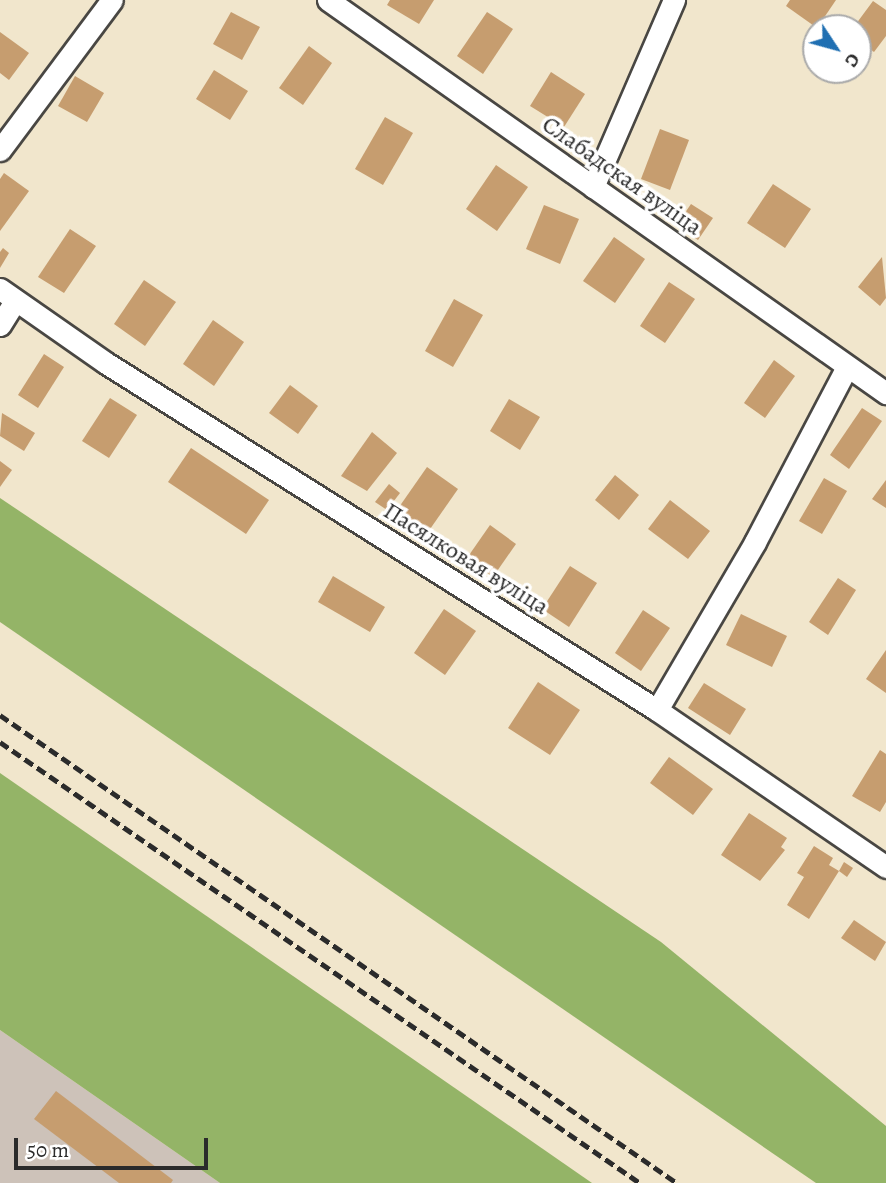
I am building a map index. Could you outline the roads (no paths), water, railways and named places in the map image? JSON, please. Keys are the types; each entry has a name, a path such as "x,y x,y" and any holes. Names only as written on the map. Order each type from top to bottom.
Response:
{"street":[{"path":"0,150 112,0"},
{"name":"Слабадская вуліца","path":"328,0 886,394"},
{"path":"593,187 674,0"},
{"name":"Пасялковая вуліца","path":"0,325 8,295 657,710 886,867"},
{"path":"657,710 755,542 848,367"}],"railway":[{"path":"0,715 677,1183"},
{"path":"0,742 640,1183"}]}
